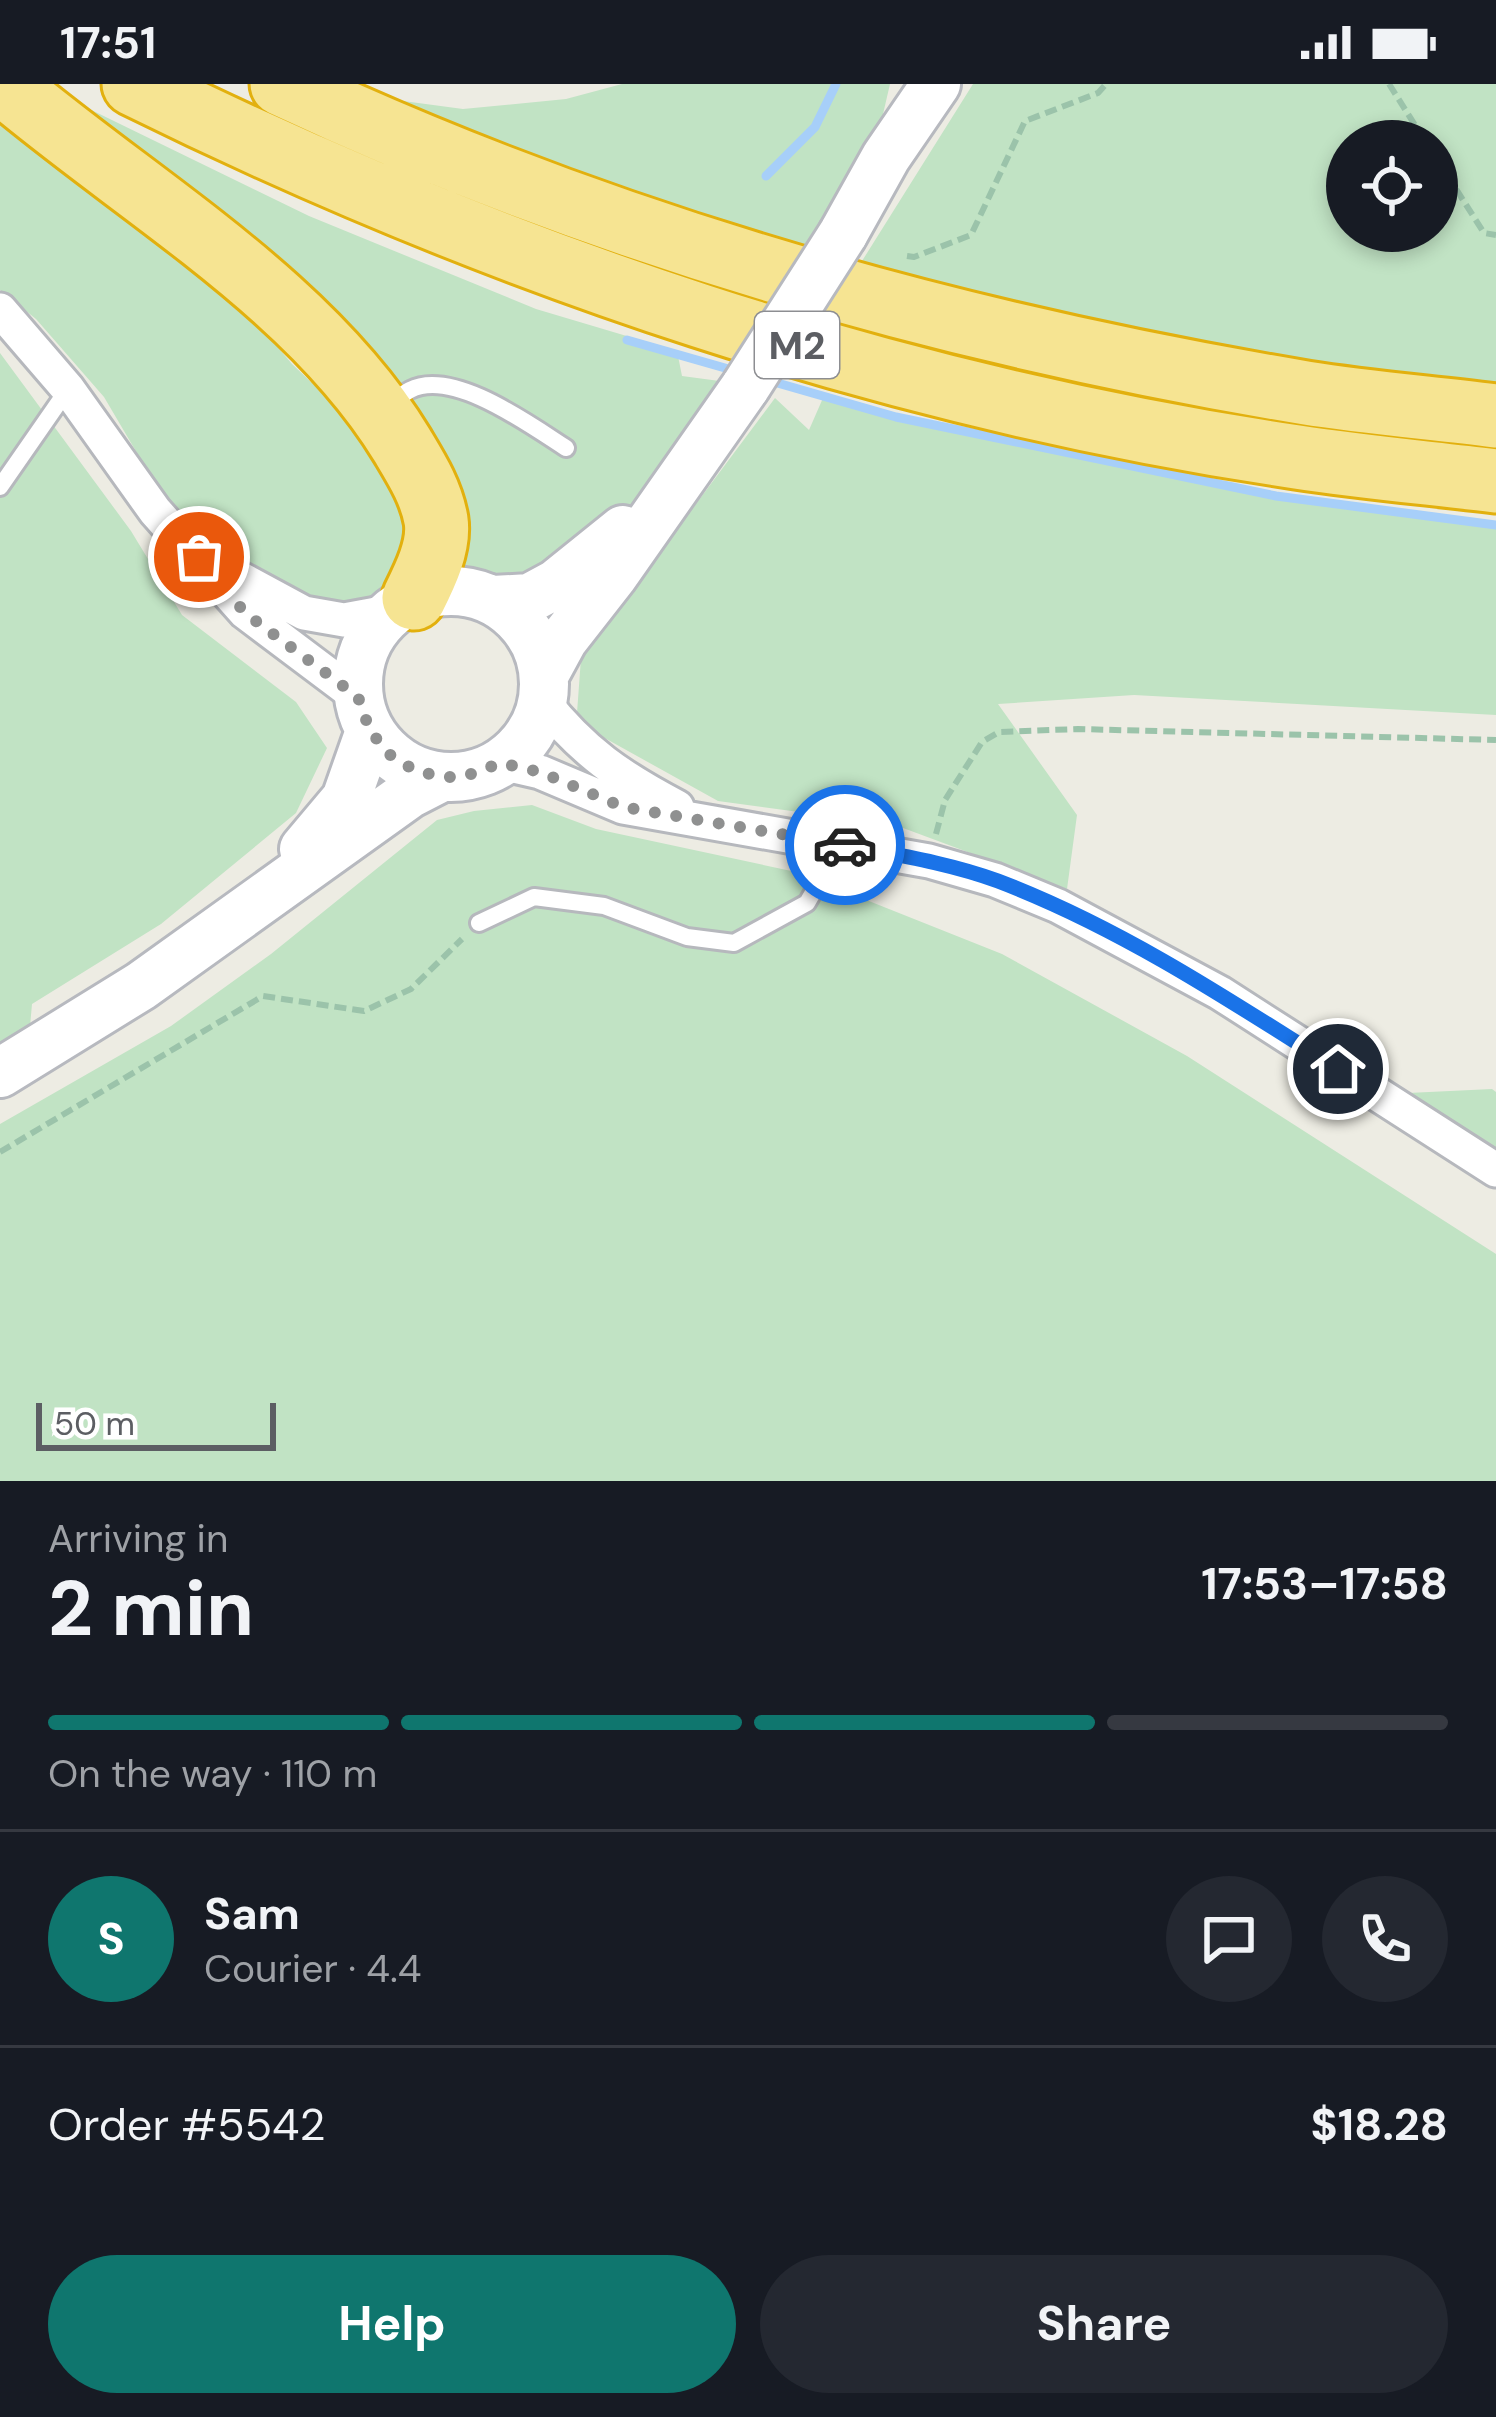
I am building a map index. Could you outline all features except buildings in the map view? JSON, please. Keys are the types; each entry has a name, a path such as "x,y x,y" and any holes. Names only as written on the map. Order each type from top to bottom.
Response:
{"highway":[{"path":"4,84 277,301 337,356 382,411 426,484 437,525 429,568 403,604"},
{"name":"M2","path":"134,84 448,227 744,330 911,377 1104,421 1296,457 1496,481"},
{"name":"M2","path":"282,84 460,162 600,215 763,269 922,313 1112,357 1310,394 1496,416"}],"street":[{"path":"886,157 906,84"},
{"path":"0,310 68,389 154,511 245,613 364,714 389,754 414,770 463,777 501,763 528,736 563,640 746,386 936,84"},
{"path":"493,600 530,598 556,584 676,483"},
{"path":"199,557 304,613 344,620 440,591 467,591 493,600 518,619 536,645 543,688 582,748 621,777 710,825"},
{"path":"238,916 346,799 364,714 360,664 372,634 403,604"},
{"path":"501,763 540,772 623,807 929,861 1058,906 1220,993 1496,1170"},
{"path":"0,1073 141,986 409,794 442,777"}],"lane":[{"path":"382,411 414,387 455,388 492,401 566,448"},
{"path":"0,487 68,389"},
{"path":"478,923 534,897 604,906 686,937 734,943 807,903 841,844"}],"path":[{"path":"893,253 914,257 970,235 1025,121 1098,93 1106,84"},
{"path":"1389,84 1412,120"},
{"path":"1458,192 1484,233 1496,235"},
{"path":"929,861 945,800 982,742 999,732 1078,729 1496,740"},
{"path":"0,1152 263,996 364,1011 411,988 478,923"}],"green space":[{"path":"38,84 309,216 536,309 677,351 682,376 727,382 660,476 585,557 524,596 474,582 463,568 453,517"},
{"path":"622,84 890,84 877,140 809,257 336,92 463,109 566,99"},
{"path":"973,84 1496,84 1496,395 1290,369 857,269"},
{"path":"0,125 253,318 292,364 356,425 399,495 412,541 394,586 368,603 311,603 219,553 167,504 104,397 36,319 0,290"},
{"path":"0,353 131,531 182,615 296,702 327,748 296,813 161,924 32,1004 29,1038 0,1055"},
{"path":"775,398 809,430 823,398 896,421 1278,499 1496,528 1496,715 1134,695 998,704 1077,815 1067,889 895,825 718,801 592,731 577,713 581,658"},
{"path":"532,805 596,829 796,872 1002,954 1187,1056 1496,1254 1496,1481 0,1481 0,1124 171,1026 271,954 437,820"},
{"path":"1496,1092 1496,1163 1387,1094"}],"waterway":[{"path":"766,176 815,127 836,84"},
{"path":"627,340 739,372"},
{"path":"767,380 896,417 1276,496 1496,525"}],"way so far":[{"path":"199,557 245,613 358,697 370,731 389,754 414,770 463,777 501,763 540,772 623,807 845,845"}],"route":[{"path":"845,845 929,861 1058,906 1220,993 1338,1069"}]}
